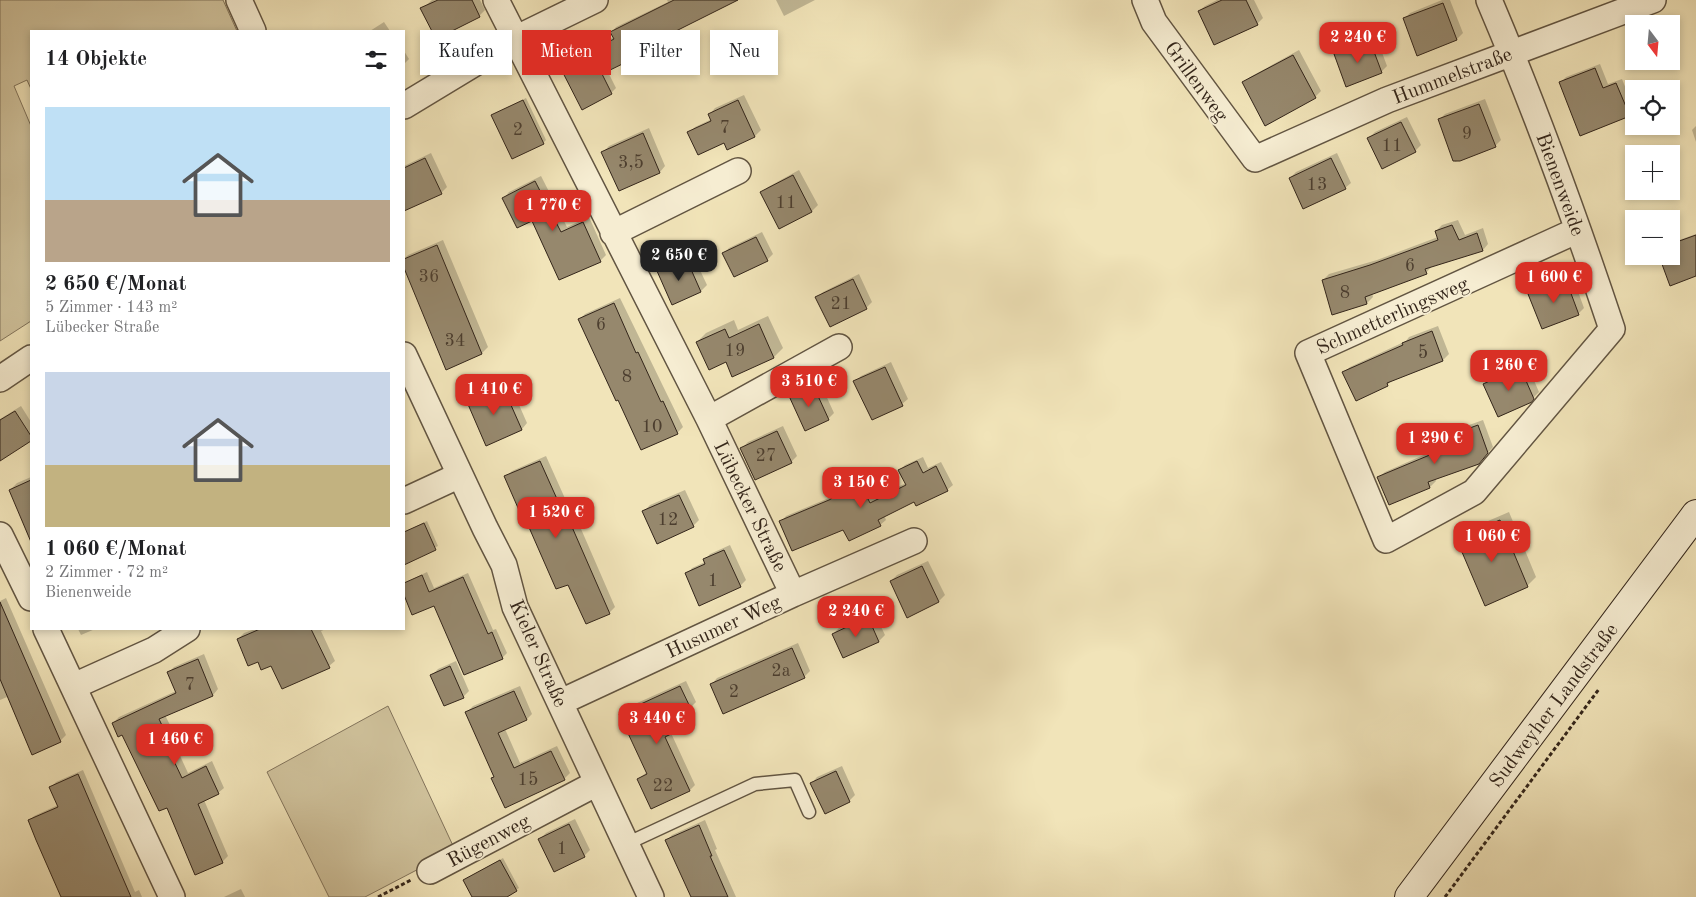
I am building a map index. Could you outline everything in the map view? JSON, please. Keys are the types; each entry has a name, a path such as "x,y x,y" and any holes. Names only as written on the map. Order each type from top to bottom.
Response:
{"main road":[{"name":"Sudweyher Landstraße","path":"1409,897 1696,514"}],"street":[{"path":"239,0 253,30"},
{"name":"Lübecker Straße","path":"496,0 709,419 793,594"},
{"path":"405,105 515,38 595,0"},
{"name":"Grillenweg","path":"1145,0 1154,22 1255,159"},
{"name":"Bienenweide","path":"1386,540 1474,492 1612,329 1578,230 1512,52 1489,0"},
{"name":"Hummelstraße","path":"1255,159 1387,100 1653,0"},
{"path":"613,233 738,171"},
{"name":"Schmetterlingsweg","path":"1386,540 1308,353 1578,230"},
{"name":"Lübecker Straße","path":"709,419 839,347"},
{"name":"Kieler Straße","path":"405,357 504,565 515,607 651,897"},
{"path":"0,379 30,359"},
{"path":"405,501 460,475"},
{"path":"0,534 30,596"},
{"name":"Husumer Weg","path":"561,702 793,594 914,541"},
{"path":"46,630 172,897"},
{"path":"74,686 154,650 185,630"},
{"name":"Rügenweg","path":"430,871 597,783"}],"lane":[{"path":"626,844 755,784 795,780 809,812"}],"path":[{"path":"1445,897 1602,684"},
{"name":"Rügenweg","path":"378,897 430,871"}],"shaded area":[{"path":"0,0 223,0 237,30 30,30 30,87 27,80 14,86 30,124 30,322 0,341"},
{"path":"388,706 455,850 365,897 329,897 267,772"}],"building":[{"path":"438,0 472,0 480,17 454,30 431,30 420,8"},
{"path":"674,0 738,0 678,30 621,30 621,65 611,70 611,41 614,39 611,32"},
{"path":"1222,0 1246,0 1258,25 1214,45 1198,11"},
{"path":"1443,3 1457,40 1417,56 1403,18"},
{"path":"1370,41 1382,73 1346,87 1334,54"},
{"path":"1293,55 1316,98 1265,126 1242,82"},
{"path":"1595,68 1603,88 1616,83 1625,104 1625,118 1580,136 1559,82"},
{"path":"564,75 602,75 612,94 582,110"},
{"path":"523,100 544,144 512,159 491,115"},
{"path":"738,100 755,137 727,150 724,143 698,155 687,132 711,121 708,114"},
{"path":"1479,104 1496,147 1460,161 1453,161 1438,119"},
{"path":"1401,122 1416,152 1382,169 1367,138"},
{"path":"643,133 660,173 619,191 601,152"},
{"path":"425,158 442,194 405,211 405,168"},
{"path":"1331,158 1346,189 1303,209 1289,178"},
{"path":"793,175 812,212 779,229 760,192"},
{"path":"535,181 561,232 583,222 601,262 559,280 532,221 517,228 502,198"},
{"path":"1452,225 1459,240 1477,233 1483,251 1425,269 1427,274 1365,297 1367,304 1332,315 1322,280 1438,240 1435,231"},
{"path":"1696,235 1696,276 1670,286 1662,265 1680,265 1680,241"},
{"path":"756,237 768,261 734,277 722,253"},
{"path":"437,245 482,354 446,370 405,270 405,259"},
{"path":"686,258 701,292 672,305 657,271"},
{"path":"853,279 867,309 830,327 815,297"},
{"path":"1566,280 1579,315 1542,329 1528,294"},
{"path":"614,303 636,353 638,352 678,434 641,450 578,319"},
{"path":"759,324 774,358 732,377 726,362 709,370 696,342 725,329 729,338"},
{"path":"1432,331 1443,361 1387,383 1388,386 1356,401 1342,372 1403,345 1402,343"},
{"path":"885,367 903,406 872,420 853,381"},
{"path":"1520,367 1534,399 1532,402 1498,417 1483,384"},
{"path":"813,385 829,420 805,431 789,396"},
{"path":"503,387 522,430 486,446 467,402"},
{"path":"15,411 30,434 30,442 0,461 0,420"},
{"path":"1478,425 1488,453 1479,464 1428,482 1430,488 1389,505 1377,477 1444,449 1440,439"},
{"path":"777,431 792,463 755,480 740,448"},
{"path":"540,461 570,528 572,527 610,614 586,624 568,585 556,589 504,476"},
{"path":"917,461 923,473 936,466 948,491 916,506 914,502 878,520 881,526 849,541 843,530 792,551 779,521 829,500 860,483 870,503 906,485 898,470"},
{"path":"30,480 30,540 9,490"},
{"path":"679,495 694,527 657,544 642,511"},
{"path":"1500,520 1528,587 1485,606 1456,538"},
{"path":"424,523 436,550 405,565 405,532"},
{"path":"724,550 741,587 699,606 685,573 705,564 703,559"},
{"path":"922,566 939,602 907,618 890,581"},
{"path":"422,575 429,592 463,577 488,634 492,632 503,659 464,675 434,606 412,615 405,598 405,583"},
{"path":"0,602 61,742 32,755 0,679"},
{"path":"868,617 879,642 843,658 832,634"},
{"path":"258,630 311,630 330,668 282,689 271,666 261,670 258,662 248,666 237,639"},
{"path":"792,648 805,678 723,714 710,684"},
{"path":"198,659 213,696 159,719 167,736 163,738 182,778 206,766 219,794 198,804 223,863 195,875 167,808 159,811 122,735 118,737 112,723 176,693 167,672"},
{"path":"450,666 464,698 444,706 430,675"},
{"path":"680,686 691,709 669,719 675,732 665,737 690,791 651,809 637,779 647,774 619,714"},
{"path":"514,691 527,720 498,733 514,768 551,751 565,780 505,808 491,778 494,777 465,712"},
{"path":"836,771 850,802 825,814 810,783"},
{"path":"78,774 131,897 61,897 36,840 28,820 58,807 49,787"},
{"path":"569,824 585,857 554,872 538,839"},
{"path":"699,825 728,897 691,897 665,840"},
{"path":"500,860 517,891 507,897 472,897 463,880"}]}
